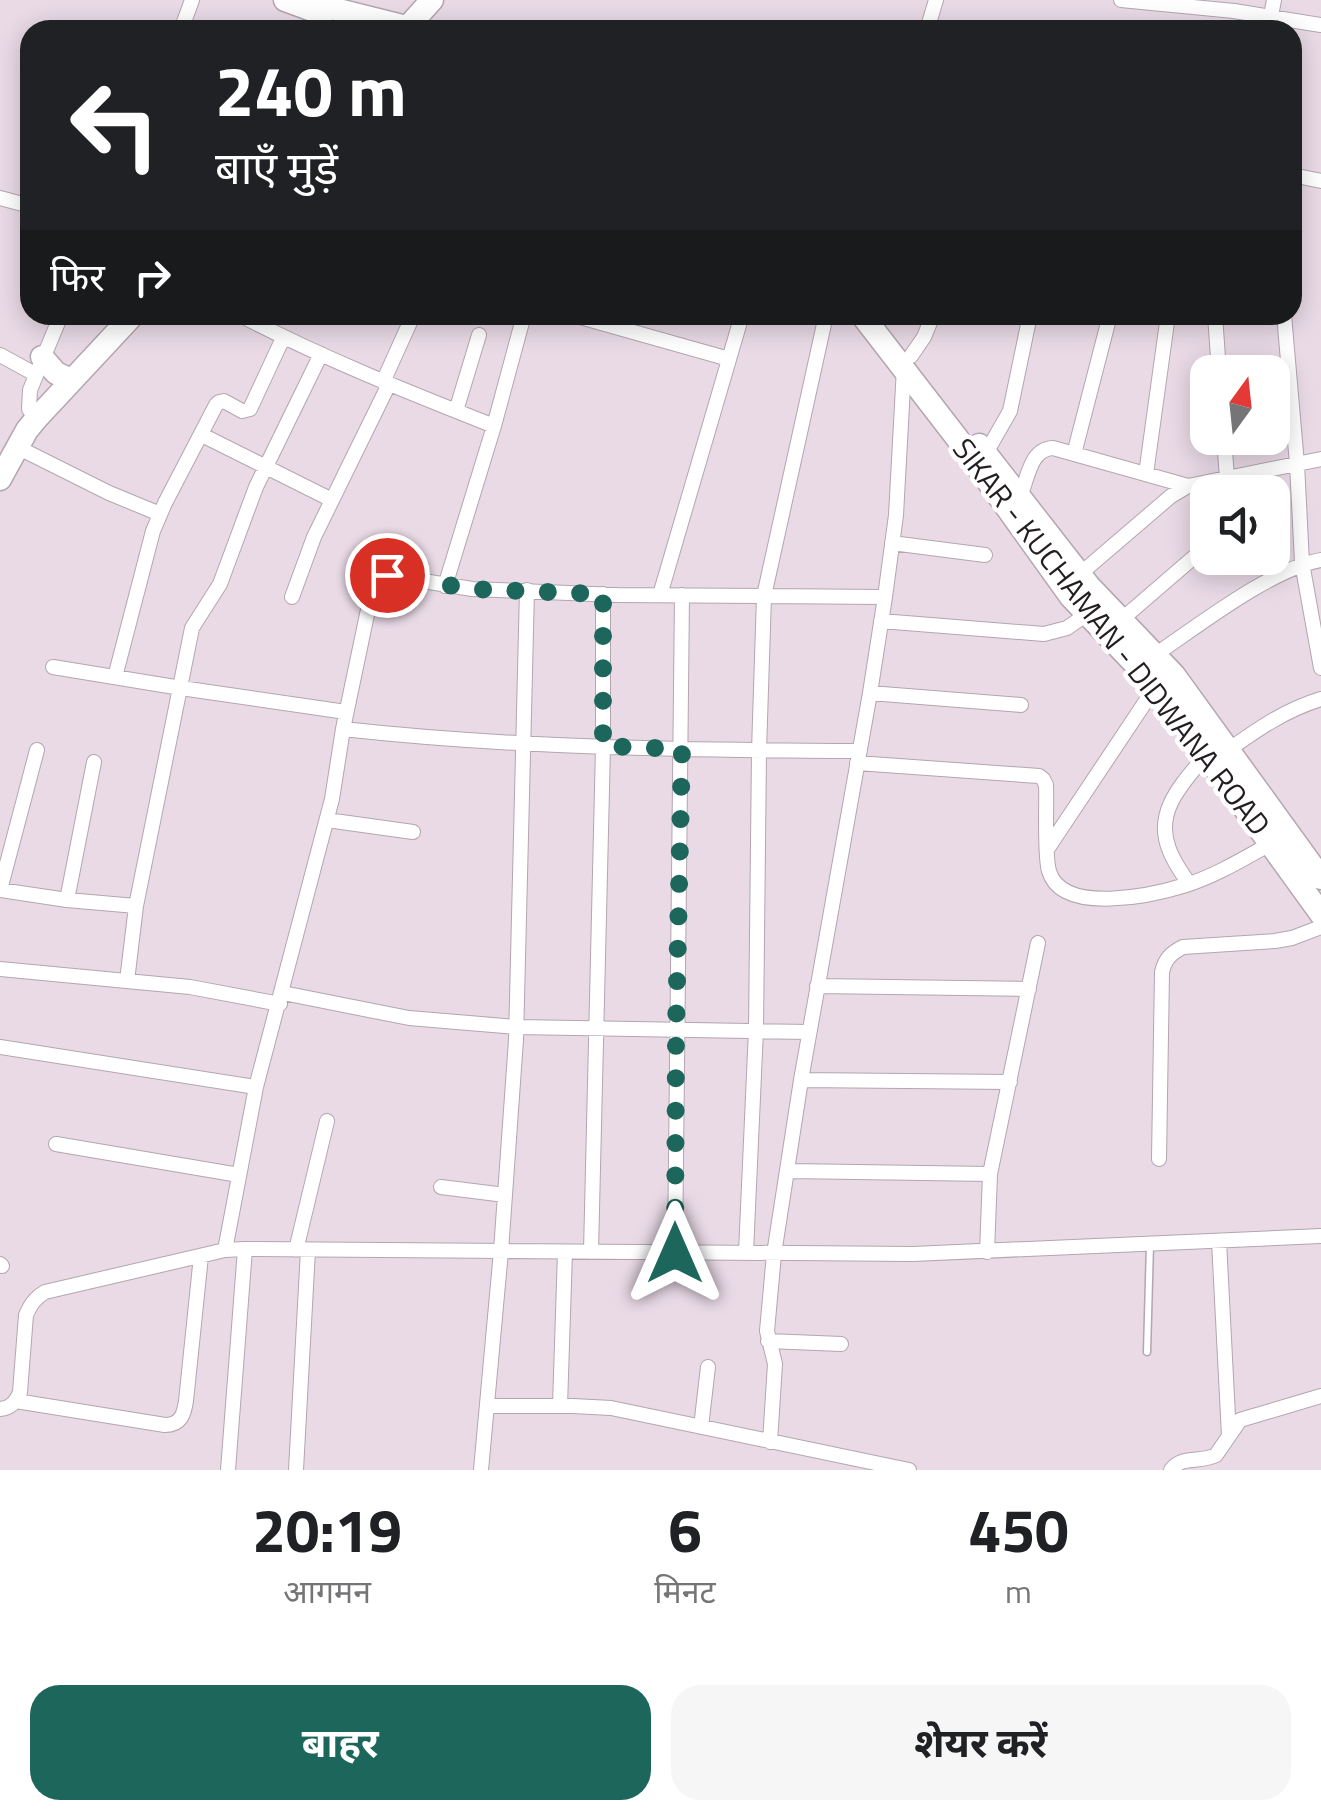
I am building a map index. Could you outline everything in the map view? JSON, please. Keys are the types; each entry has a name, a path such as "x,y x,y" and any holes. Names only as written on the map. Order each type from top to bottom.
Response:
{"main road":[{"path":"285,0 342,20"},
{"path":"310,0 379,20"},
{"path":"417,20 432,0"},
{"path":"0,479 36,419 123,325"},
{"name":"SIKAR - KUCHAMAN - DIDWANA ROAD","path":"872,325 986,453 1080,574 1174,675 1270,844 1321,914"},
{"name":"SIKAR - KUCHAMAN - DIDWANA ROAD","path":"886,325 1071,597 1216,753 1321,878"},
{"path":"39,366 71,380"}],"street":[{"path":"1121,0 1296,20"},
{"path":"1271,16 1274,0"},
{"path":"36,419 28,400 57,325"},
{"path":"259,325 386,383 494,426"},
{"path":"292,597 309,549 409,325"},
{"path":"444,586 521,325"},
{"path":"621,325 729,359"},
{"path":"660,595 739,325"},
{"path":"746,1252 756,1030 764,596 824,325"},
{"path":"770,1442 775,1364 767,1318 774,1254 885,597 908,362 929,325"},
{"path":"986,453 1010,411 1028,325"},
{"path":"1074,454 1107,325"},
{"path":"1146,474 1167,325"},
{"path":"1216,325 1218,355"},
{"path":"1285,325 1302,564 1321,668"},
{"path":"456,412 480,334"},
{"path":"115,677 136,589 160,514 219,402 242,412 250,409 283,338"},
{"path":"128,981 136,906 192,628 220,584 266,467 321,354"},
{"path":"0,355 39,366"},
{"path":"202,435 332,500"},
{"path":"17,447 160,514"},
{"path":"1020,497 1038,451 1054,448 1188,486"},
{"path":"1242,475 1321,460"},
{"path":"1080,574 1188,486"},
{"path":"892,542 985,555"},
{"path":"1155,655 1240,598 1302,564 1321,560"},
{"path":"1121,620 1190,561"},
{"path":"225,1250 256,1087 327,820 374,581 387,575 444,586 603,594 885,597"},
{"path":"481,1470 516,1027 527,590"},
{"path":"591,1252 603,594"},
{"path":"675,1253 682,595"},
{"path":"881,622 1044,634 1068,628 1087,614"},
{"path":"53,667 346,712"},
{"path":"1048,848 1156,686"},
{"path":"870,694 1021,705"},
{"path":"1188,884 1168,848 1164,829 1166,810 1173,796 1216,753 1274,718 1321,698"},
{"path":"343,729 522,744 858,757 1038,776 1046,785 1049,872 1058,886 1074,895 1094,899 1148,895 1188,884 1270,844"},
{"path":"36,750 0,890 136,906"},
{"path":"68,900 94,762"},
{"path":"327,820 413,832"},
{"path":"1160,1158 1164,962 1183,948 1275,941 1321,927"},
{"path":"987,1252 990,1174 1038,943"},
{"path":"0,969 281,998 408,1018 516,1027 809,1032"},
{"path":"817,986 1029,989"},
{"path":"0,1047 256,1087"},
{"path":"801,1080 1010,1082"},
{"path":"296,1470 302,1250 327,1121"},
{"path":"56,1144 239,1175"},
{"path":"788,1171 990,1174"},
{"path":"441,1187 505,1195"},
{"path":"0,1408 10,1406 20,1392 26,1315 36,1298 45,1292 225,1250 914,1254 1321,1236"},
{"path":"1219,1240 1229,1436"},
{"path":"228,1470 244,1249"},
{"path":"560,1406 565,1252"},
{"path":"16,1401 165,1425 179,1421 186,1401 201,1256"},
{"path":"768,1341 841,1344"},
{"path":"701,1428 708,1367"},
{"path":"1171,1470 1183,1460 1216,1455 1240,1420 1248,1416 1321,1396"},
{"path":"486,1406 611,1408 909,1470"}],"lane":[{"path":"1147,1352 1150,1244"}],"route":[{"path":"387,575 472,589 603,594 603,746 682,749 675,1253"}]}
